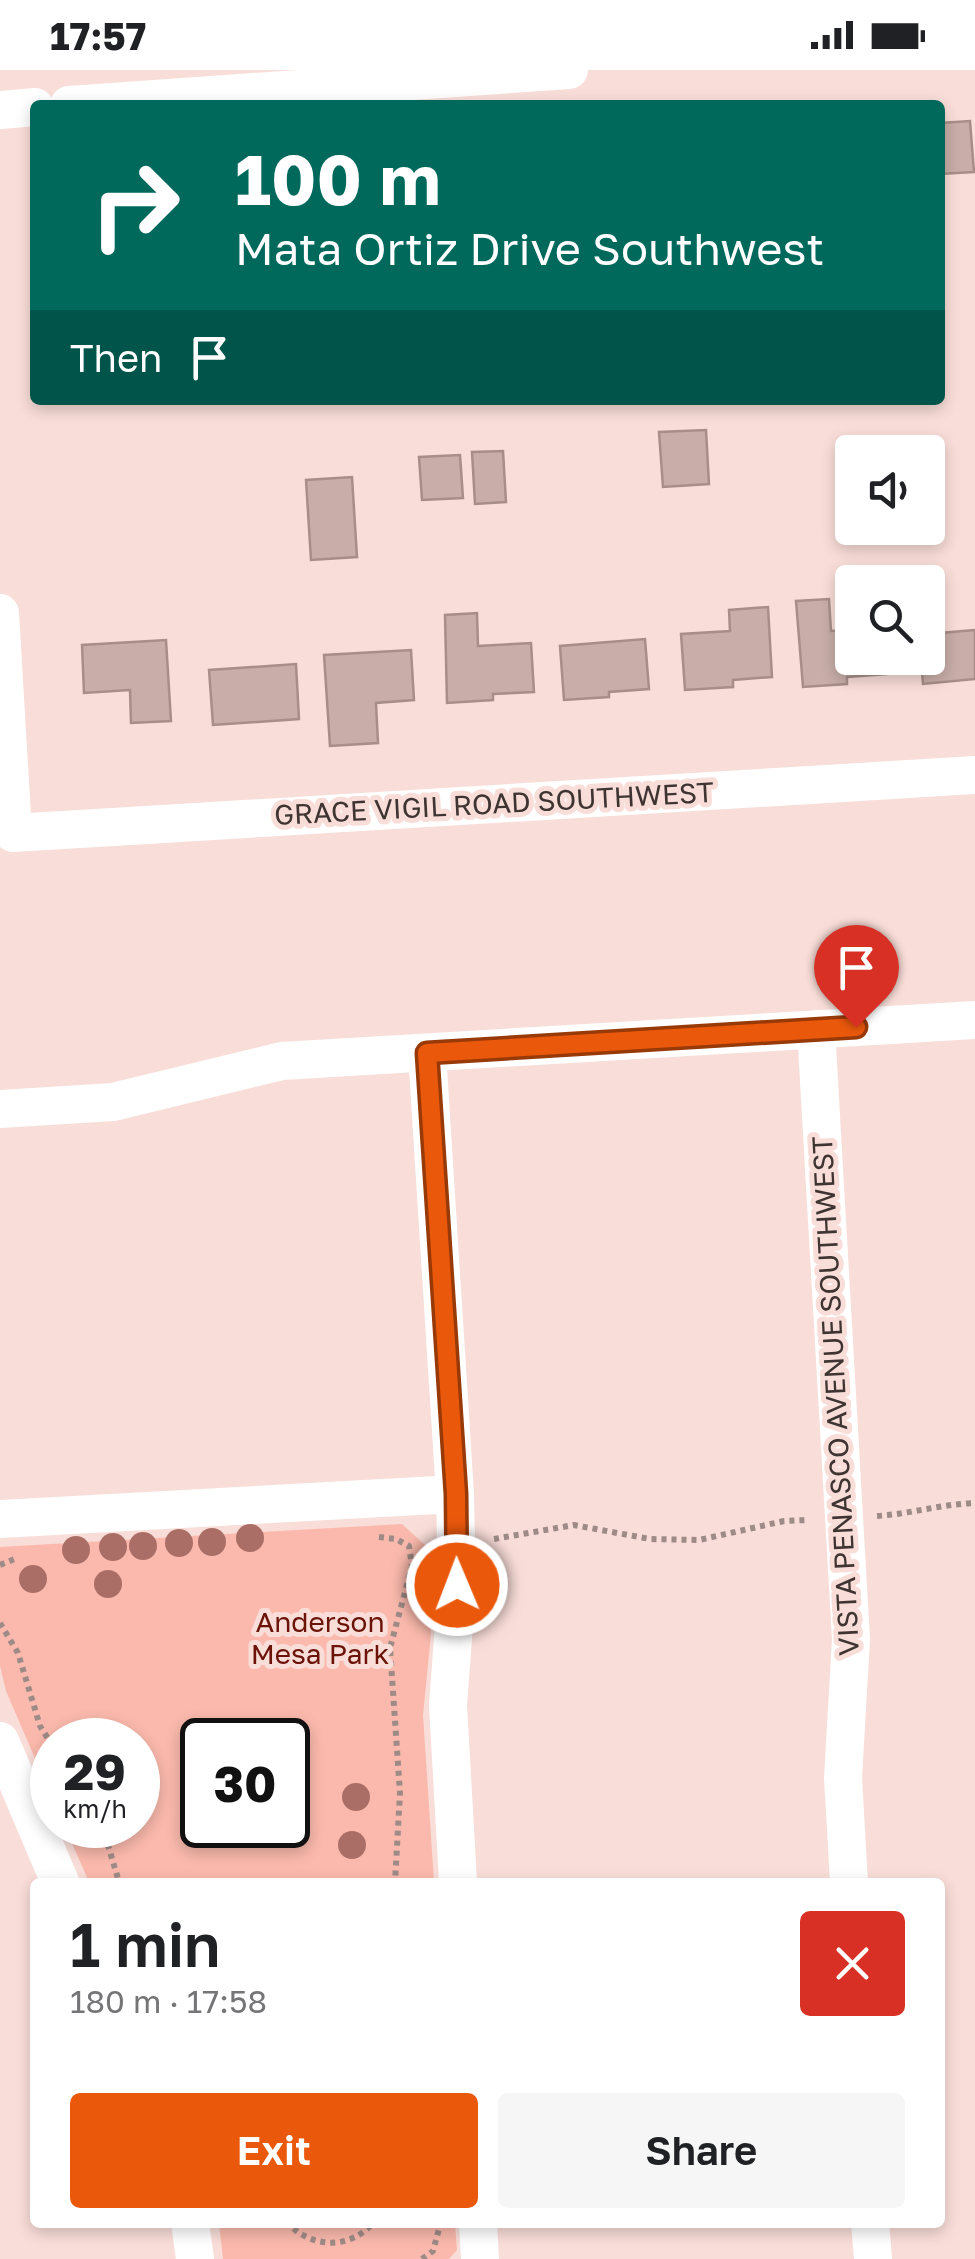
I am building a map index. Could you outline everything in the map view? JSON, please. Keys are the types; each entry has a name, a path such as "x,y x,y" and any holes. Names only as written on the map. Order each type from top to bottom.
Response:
{"street":[{"path":"141,100 570,70"},
{"path":"0,110 30,108"},
{"name":"GRACE VIGIL ROAD SOUTHWEST","path":"0,614 12,833 975,774"},
{"path":"0,1108 113,1102 282,1061 975,1020"},
{"name":"VISTA PENASCO AVENUE SOUTHWEST","path":"816,1029 850,1639 842,1778 849,1878"},
{"path":"427,1053 456,1494 457,1585 448,1705 458,1878"},
{"path":"0,1519 456,1494"},
{"path":"0,1741 15,1820 57,1878"},
{"path":"191,2228 195,2259"},
{"path":"478,2228 480,2259"},
{"path":"870,2228 873,2259"}],"path":[{"path":"876,1516 906,1514 942,1504 975,1503"},
{"path":"494,1539 574,1525 650,1539 699,1540 784,1520 808,1520"},
{"path":"395,1878 400,1794 390,1648 412,1566 408,1546"},
{"path":"0,1623 18,1654 38,1718"},
{"path":"109,1848 118,1878"},
{"path":"291,2228 314,2242 332,2244 350,2240 366,2228"},
{"path":"422,2259 433,2251 437,2228"}],"green space":[{"name":"Anderson Mesa Park","path":"402,1524 426,1546 431,1634 423,1715 434,1878 87,1878 74,1848 160,1848 160,1718 30,1718 30,1747 6,1691 0,1666 0,1547"},
{"path":"220,2228 455,2228 457,2250 449,2259 223,2259"}],"building":[{"path":"970,121 974,172 945,174 945,123"},
{"path":"706,430 709,484 663,487 659,432"},
{"path":"503,451 506,502 475,504 472,452"},
{"path":"460,455 463,498 422,500 419,457"},
{"path":"352,477 357,557 311,560 306,480"},
{"path":"829,599 831,631 835,631 835,675 873,675 847,677 847,684 803,687 796,601"},
{"path":"768,607 772,677 733,680 733,687 685,690 681,634 730,631 729,610"},
{"path":"477,613 478,646 531,643 534,692 493,694 493,700 447,703 445,615"},
{"path":"975,630 975,679 923,684 922,675 945,675 945,633"},
{"path":"645,639 649,689 564,700 560,646"},
{"path":"166,640 171,721 131,723 130,690 84,693 82,645"},
{"path":"411,650 414,700 376,703 378,743 330,746 324,655"},
{"path":"296,664 299,719 213,725 209,670"}],"route":[{"path":"457,1585 456,1494 427,1053 856,1027"}]}
